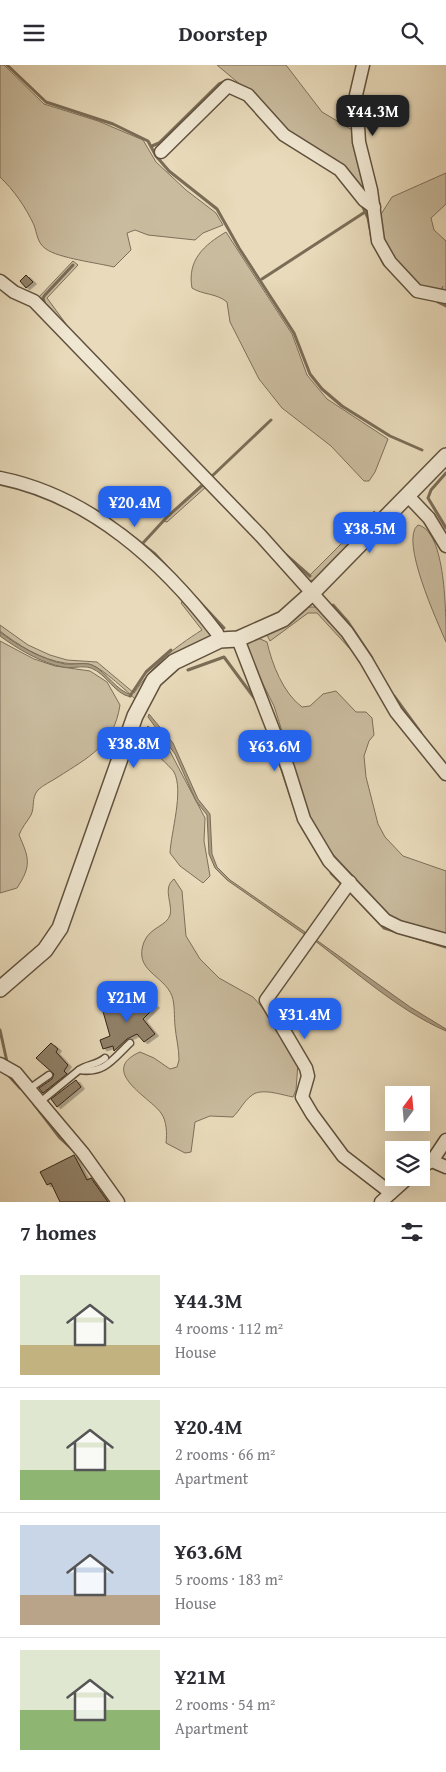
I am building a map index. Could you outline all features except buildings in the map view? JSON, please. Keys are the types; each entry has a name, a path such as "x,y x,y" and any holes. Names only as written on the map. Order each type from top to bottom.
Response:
{"street":[{"path":"363,65 356,95 359,142 374,207 376,232 390,262 417,291 446,297"},
{"path":"161,152 228,86 248,95 284,135 340,170 364,200 374,207"},
{"path":"0,281 14,292 34,301 261,536 347,631 396,712 446,773"},
{"path":"0,989 45,950 60,928 135,716 154,679 174,662 220,640 238,639 283,619 312,593 446,455"},
{"path":"0,478 44,489 94,517 132,543 177,584 218,633 220,640"},
{"path":"407,495 432,523 446,546"},
{"path":"238,639 281,750 304,819 329,861 389,923 446,940"},
{"path":"350,882 266,1000 306,1068 308,1076 302,1097 312,1115 343,1156 391,1193"},
{"path":"0,1064 16,1073 60,1129 83,1153 118,1202"},
{"path":"430,1159 446,1140"},
{"path":"430,1165 446,1167"},
{"path":"381,1202 399,1186"}],"lane":[{"path":"79,1070 92,1072 100,1070 130,1043"},
{"path":"40,1102 86,1065 101,1062 105,1058"},
{"path":"29,1089 50,1075"}],"shaded area":[{"path":"0,65 4,65 44,104 98,121 143,140 156,162 186,190 216,213 223,225 203,233 195,240 148,235 135,230 127,233 131,250 114,267 69,258 43,247 34,225 23,206 0,177"},
{"path":"217,65 286,65 322,112 354,131 371,197 297,143 248,91"},
{"path":"446,173 446,204 431,218 434,230 446,241 446,295 440,294 443,286 439,293 419,288 388,254 378,219 392,197"},
{"path":"226,232 292,334 307,375 327,399 388,439 375,472 369,481 364,481 331,446 282,408 259,379 230,322 227,302 192,288 192,269 199,254 211,242"},
{"path":"73,261 78,265 47,298 72,332 41,302 39,297"},
{"path":"205,481 206,487 167,522 162,521"},
{"path":"374,511 380,516 316,580 306,581 280,548 310,575"},
{"path":"418,525 427,531 434,542 439,557 445,594 446,642 416,563 413,533"},
{"path":"186,597 211,626 212,639 136,700 116,681 97,667 89,664 68,664 48,659 22,646 0,631 0,625 28,645 50,655 67,660 97,662 134,693 164,658 202,630 181,603"},
{"path":"307,607 318,607 355,647 351,650 317,613 308,613 270,641 266,633"},
{"path":"0,632 23,647 48,659 65,664 92,665 121,690 132,695 131,697 120,692 102,675 91,668 63,667 38,659 0,636"},
{"path":"258,638 267,642 279,677 289,694 302,707 310,706 323,694 336,691 356,712 366,712 372,718 374,735 369,741 364,756 366,777 378,824 385,837 403,856 446,871 446,935 408,925 393,918 332,853 311,822 274,706 246,650 247,644"},
{"path":"0,641 34,659 55,666 90,671 107,682 120,705 112,730 98,749 80,763 42,786 36,793 31,815 19,835 27,856 25,873 17,888 0,893"},
{"path":"149,714 173,743 198,799 210,814 212,854 217,867 230,880 305,932 304,934 227,880 215,868 209,854 207,815 196,801 175,754 148,717"},
{"path":"148,726 164,740 205,818 204,841 210,876 203,883 180,866 170,853 178,790 177,780 172,769 143,742 144,730"},
{"path":"174,879 182,891 186,936 200,959 219,978 253,997 261,1006 298,1063 296,1090 293,1097 271,1092 255,1093 233,1117 210,1116 195,1122 191,1152 185,1153 166,1143 166,1128 163,1116 131,1084 125,1076 124,1067 128,1059 140,1052 154,1058 170,1069 177,1067 179,1060 172,996 163,983 146,966 142,952 144,942 150,933 166,922 170,915 168,891"},
{"path":"315,939 410,1007 446,1029 446,1031 394,1001"}],"waterway":[{"path":"7,65 46,102 113,124 148,141 156,156 169,171 217,209 239,248 294,333 310,374 322,389 342,406 390,436 422,450"},
{"path":"152,146 159,143 219,84 226,81"},
{"path":"362,205 368,218 372,239"},
{"path":"262,279 365,212"},
{"path":"375,247 384,264"},
{"path":"45,305 43,298 45,295 73,265"},
{"path":"438,302 446,306"},
{"path":"210,478 271,420"},
{"path":"446,473 431,490 428,498 446,528"},
{"path":"143,543 167,517 205,483"},
{"path":"123,529 155,554 224,628"},
{"path":"286,555 310,576"},
{"path":"333,605 348,622 372,658"},
{"path":"130,696 146,672 171,650"},
{"path":"188,670 224,657 255,699"},
{"path":"394,696 421,733"},
{"path":"278,758 295,809"},
{"path":"302,827 324,864"},
{"path":"331,873 341,883"},
{"path":"350,892 384,928 446,947"},
{"path":"0,1030 7,1062"},
{"path":"9,1076 20,1088"},
{"path":"34,1104 60,1138 72,1149"}]}
